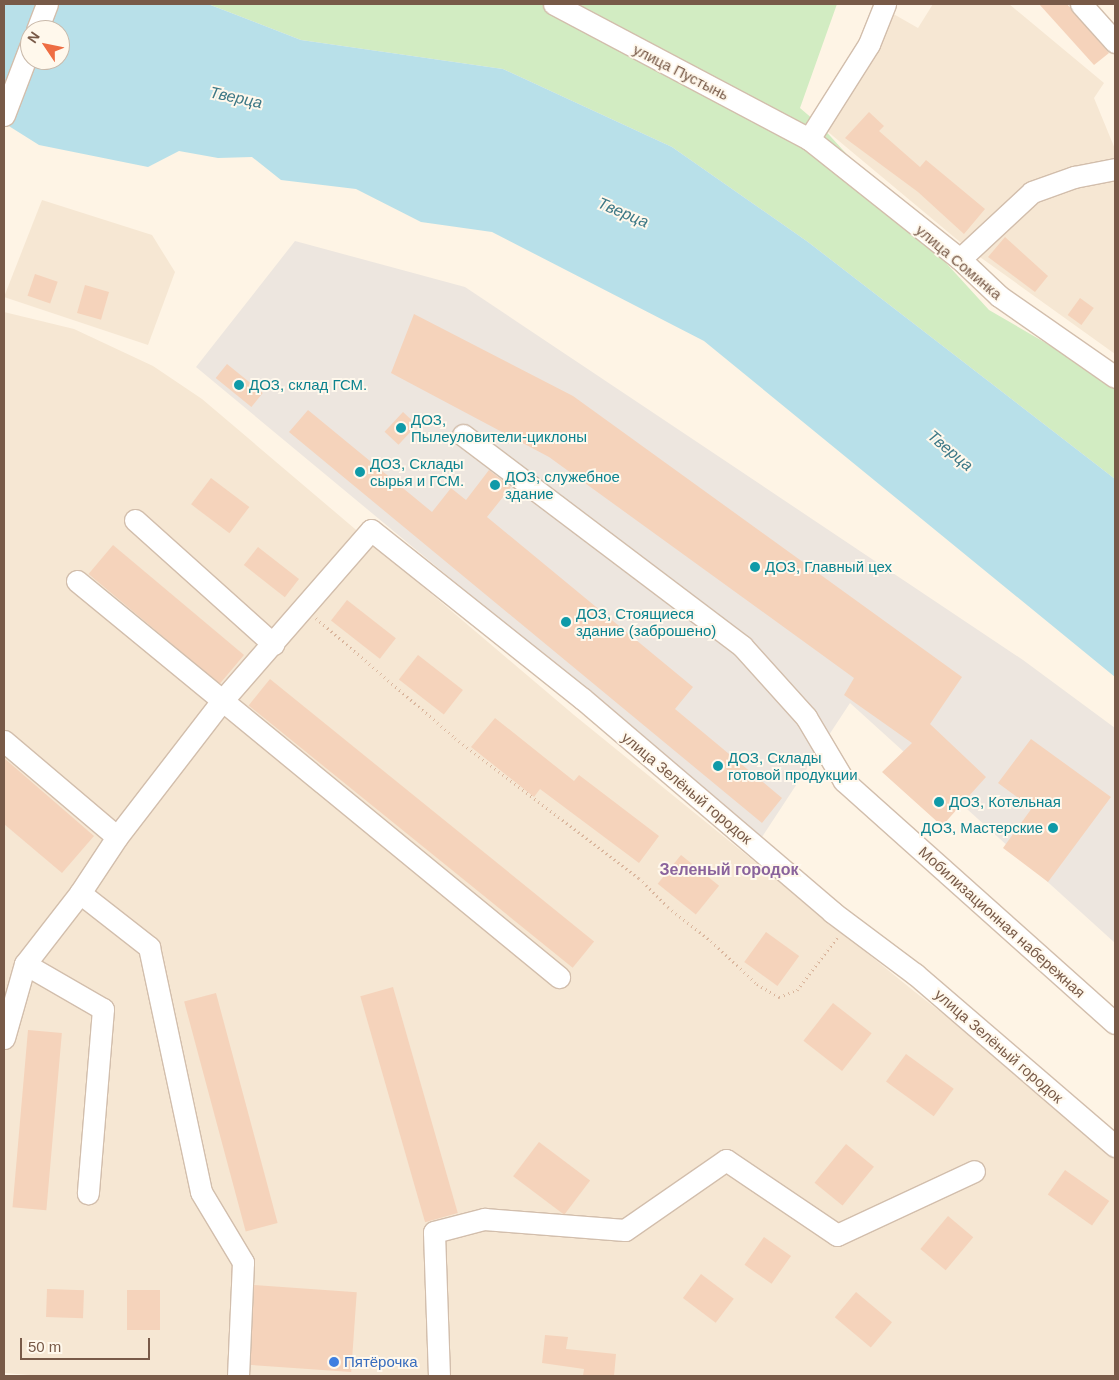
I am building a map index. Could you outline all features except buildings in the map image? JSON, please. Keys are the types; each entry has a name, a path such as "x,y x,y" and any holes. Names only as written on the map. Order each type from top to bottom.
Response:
{"street":[{"path":"41,20 47,4"},
{"name":"улица Пустынь","path":"554,4 809,139"},
{"path":"809,139 869,44 885,4"},
{"path":"1081,4 1115,42"},
{"path":"4,115 21,70"},
{"name":"улица Соминка","path":"809,139 960,260 999,296 1115,377"},
{"path":"960,260 1032,192 1074,178 1115,168"},
{"name":"Мобилизационная набережная","path":"464,435 742,646 806,717 844,781 1115,1024"},
{"path":"135,520 273,644"},
{"name":"улица Зелёный городок","path":"304,608 371,530 583,699 851,926 916,974 1115,1146"},
{"path":"77,581 221,702 559,977"},
{"path":"4,1038 25,964 80,893 117,837 221,702 304,608"},
{"path":"4,741 117,837"},
{"path":"80,893 150,947 201,1192 243,1262 238,1376"},
{"path":"25,964 102,1009 88,1194"},
{"path":"439,1376 434,1232 484,1219 625,1230 726,1160 837,1235 974,1171"}],"path":[{"path":"304,608 455,738 639,878 668,907 711,940 757,984 779,997 797,990 841,932 851,926"}],"shaded area":[{"path":"933,4 1009,4 1104,83 1094,98 1115,149 1115,354 966,247 821,126 890,12 918,28"},
{"path":"42,200 152,235 175,272 148,345 4,297"},
{"path":"295,241 465,287 1023,660 1115,728 1115,943 850,703 762,837 196,367"},
{"path":"4,312 74,329 153,366 202,399 574,715 915,992 1115,1147 1115,1376 43,1376 4,1373"}],"green space":[{"path":"208,4 837,4 800,108 821,126 989,310 1115,383 1115,479 808,242 672,147 503,69 301,40"}],"water":[{"name":"Тверца","path":"4,4 208,4 301,40 503,69 672,147 808,242 1115,479 1115,677 704,341 492,232 421,222 356,189 281,180 252,157 218,158 179,151 148,167 39,145 4,123"}],"place":[{"name":"ДОЗ, склад ГСМ.","path":"239,385"},
{"name":"ДОЗ, Пылеуловители-циклоны","path":"401,428"},
{"name":"ДОЗ, Склады сырья и ГСМ.","path":"360,472"},
{"name":"ДОЗ, служебное здание","path":"495,485"},
{"name":"ДОЗ, Главный цех","path":"755,567"},
{"name":"ДОЗ, Стоящиеся здание (заброшено)","path":"566,622"},
{"name":"ДОЗ, Склады готовой продукции","path":"718,766"},
{"name":"ДОЗ, Котельная","path":"939,802"},
{"name":"ДОЗ, Мастерские","path":"1053,828"},
{"name":"Пятёрочка","path":"334,1362"}],"district":[{"name":"Зеленый городок","path":"729,870"}]}
